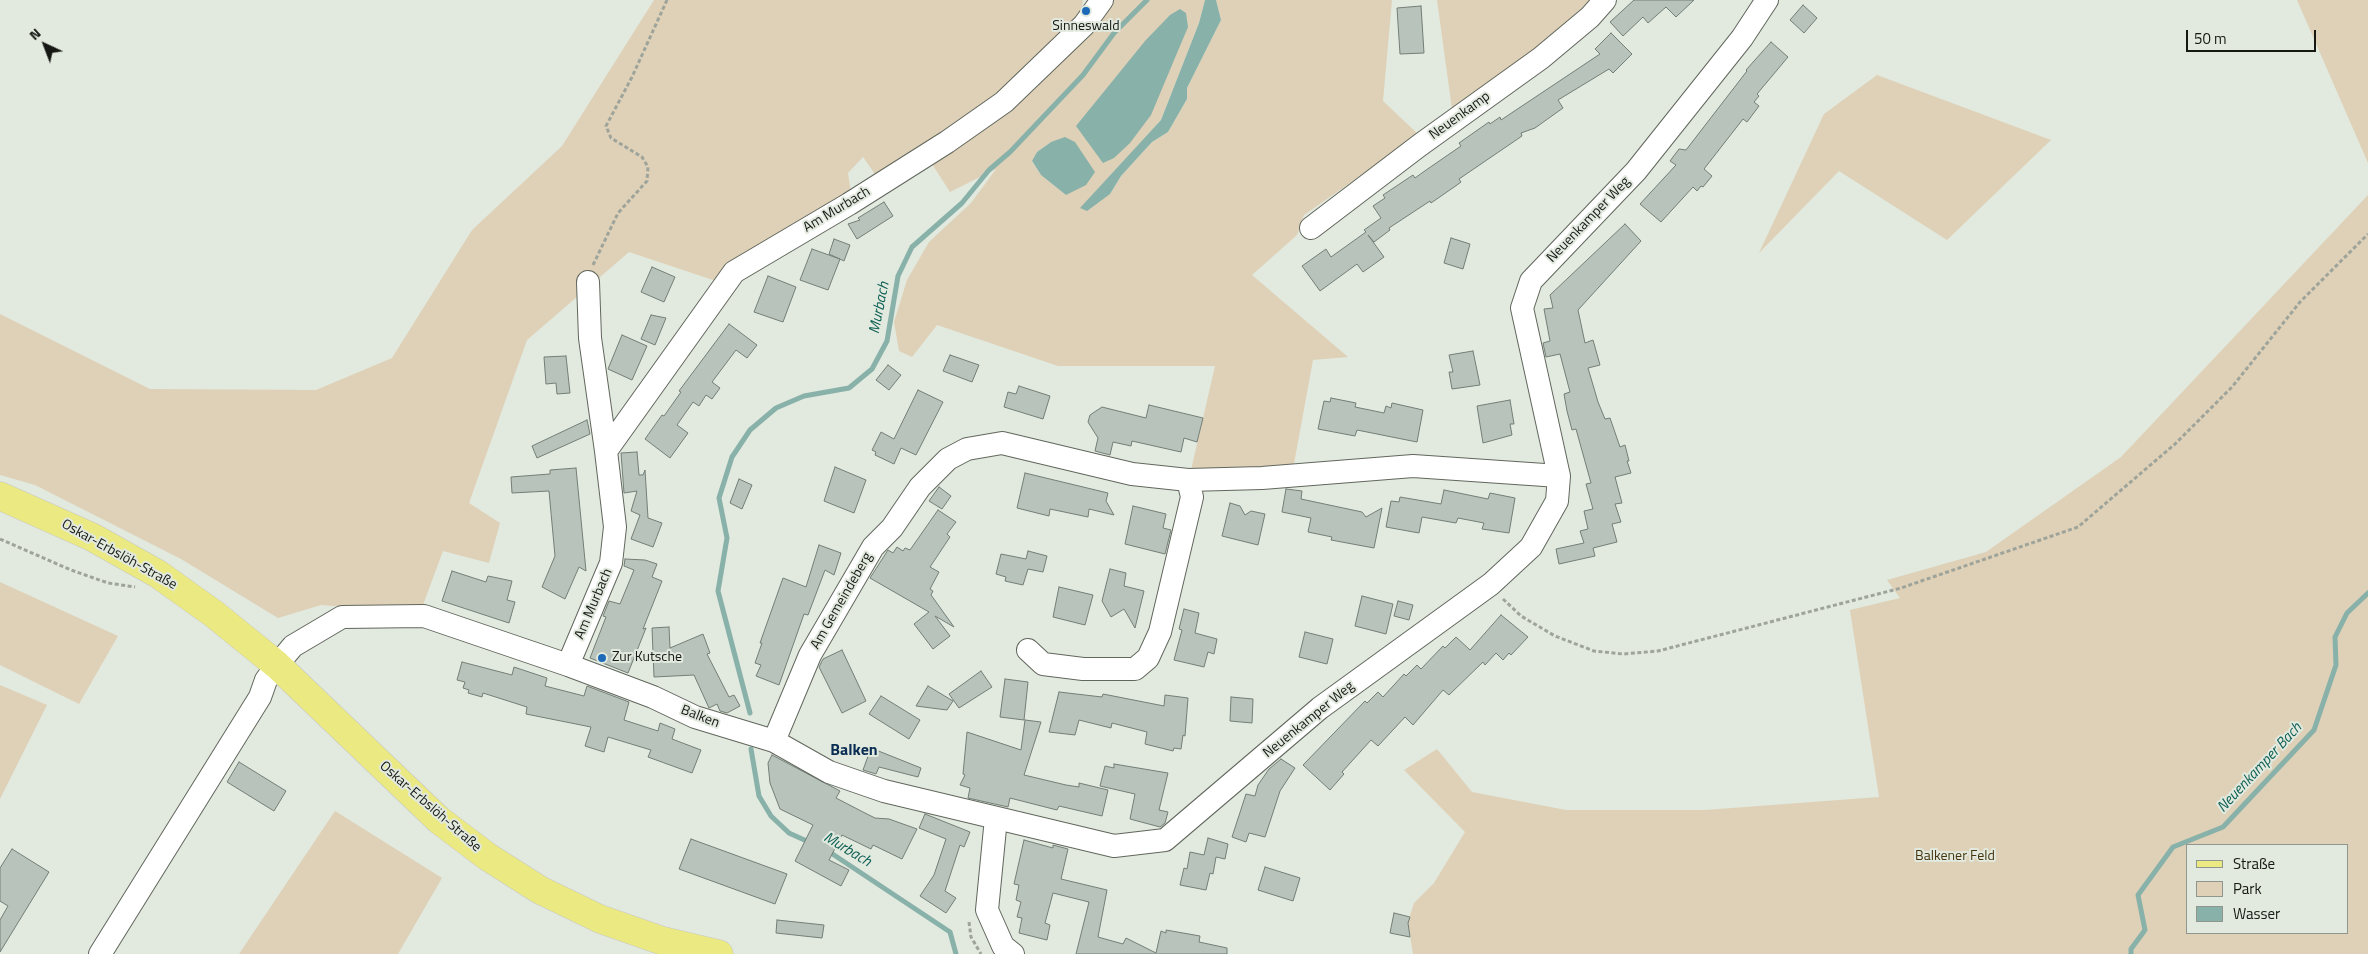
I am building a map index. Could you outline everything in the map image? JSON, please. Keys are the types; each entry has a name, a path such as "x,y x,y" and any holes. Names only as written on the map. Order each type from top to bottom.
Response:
{"main road":[{"name":"Oskar-Erbslöh-Straße","path":"0,496 92,537 158,574 214,614 276,666 439,820 488,857 540,890 600,919 660,940 719,954"}],"street":[{"name":"Am Murbach","path":"606,451 734,272 849,204 947,142 1004,102 1084,25 1102,0"},
{"name":"Neuenkamp","path":"1312,228 1420,145 1542,58 1590,17 1605,0"},
{"name":"Neuenkamper Weg","path":"996,818 1114,846 1165,840 1320,708 1491,584 1531,546 1557,501 1559,476 1522,308 1531,280 1636,171 1742,38 1767,0"},
{"name":"Am Murbach","path":"568,665 611,563 615,526 590,338 588,282"},
{"name":"Am Gemeindeberg","path":"774,741 810,655 873,547 892,528 920,487 948,459 967,449 1002,443 1132,474 1188,480 1262,478 1413,466 1559,476"},
{"path":"1028,650 1043,664 1083,669 1135,669 1148,658 1160,632 1192,497 1188,480"},
{"name":"Balken","path":"276,666 293,646 342,617 424,616 568,665 653,697 695,717 774,741 829,772 856,782 996,818"},
{"path":"100,954 260,697 266,680 276,666"},
{"path":"996,818 987,910 1002,946 1013,954"}],"path":[{"path":"588,282 596,255 618,213 646,181 648,167 642,157 610,138 606,126 632,77 667,0"},
{"path":"1491,584 1521,616 1555,636 1594,651 1623,654 1658,651 1901,588 2078,527 2175,444 2232,387 2300,302 2368,234"},
{"path":"0,539 108,584 138,588"}],"green space":[{"path":"654,0 1083,0 1082,7 1087,22 1110,0 1205,0 1199,23 1161,120 1081,208 1110,194 1121,176 1152,142 1168,132 1187,99 1187,88 1221,20 1216,0 1392,0 1383,101 1419,135 1304,215 1297,235 1252,275 1348,357 1313,360 1293,469 1191,470 1215,366 1058,366 937,325 912,357 899,351 894,322 907,280 929,242 971,203 996,169 950,192 923,150 879,180 863,157 848,173 851,194 755,265 713,280 629,252 527,340 469,503 500,523 489,563 443,551 420,613 321,605 278,618 181,559 35,485 0,475 0,314 150,389 316,390 392,358 472,230 562,146","holes":["1118,74 1093,150 1102,97","1051,142 1066,195 1041,175 1032,162 1037,152"]},
{"path":"1437,0 1590,0 1554,35 1452,109"},
{"path":"2297,0 2368,0 2368,163"},
{"path":"1877,75 2051,140 1947,240 1839,171 1759,253 1824,114"},
{"name":"Balkener Feld","path":"2368,195 2368,954 1413,954 1408,922 1414,903 1434,883 1465,832 1404,770 1437,749 1472,792 1566,810 1705,810 1879,797 1850,610 1900,598 1887,580 1986,552 2121,457"},
{"path":"0,582 118,636 79,704 0,665"},
{"path":"0,685 47,705 0,799"},
{"path":"335,811 442,878 398,954 239,954"}],"water":[{"path":"1205,0 1216,0 1221,20 1187,88 1187,99 1168,132 1152,142 1121,176 1110,194 1087,211 1080,208 1161,120 1199,23"},
{"path":"1180,9 1186,13 1188,27 1151,115 1130,143 1114,158 1103,163 1076,126 1145,41 1170,15"},
{"path":"1065,137 1075,142 1095,172 1086,185 1066,195 1041,175 1032,161 1037,152 1051,142"}],"building":[{"path":"1634,0 1694,0 1676,17 1666,7 1648,23 1643,17 1623,36 1610,22"},
{"path":"1803,5 1817,18 1804,33 1790,20"},
{"path":"1421,6 1424,53 1400,54 1397,8"},
{"path":"1611,33 1632,54 1613,73 1609,69 1558,100 1563,108 1535,128 1521,133 1522,136 1459,179 1461,182 1457,185 1389,228 1390,230 1374,242 1368,235 1384,257 1363,272 1357,264 1320,291 1302,266 1326,249 1331,257 1366,232 1364,230 1381,218 1373,206 1385,198 1383,195 1413,175 1415,178 1461,146 1459,143 1489,122 1490,124 1500,117 1501,120 1600,54 1595,49"},
{"path":"1771,42 1788,57 1757,94 1759,96 1754,102 1759,106 1747,122 1743,119 1704,169 1712,176 1703,187 1701,186 1697,191 1693,187 1661,222 1640,204 1676,165 1670,161 1679,149 1686,150 1746,70"},
{"path":"884,202 893,216 857,239 848,224 860,220 858,218"},
{"path":"1625,224 1641,241 1578,310 1585,343 1593,340 1600,365 1588,368 1598,402 1605,419 1610,418 1620,447 1625,445 1631,473 1615,477 1622,503 1615,504 1621,522 1612,524 1617,542 1593,548 1595,556 1559,564 1556,549 1584,543 1580,531 1588,529 1584,511 1593,509 1586,484 1591,483 1576,429 1572,430 1567,411 1564,394 1570,392 1560,354 1546,357 1543,343 1550,341 1544,309 1553,308 1550,295"},
{"path":"1451,238 1470,244 1463,269 1444,263"},
{"path":"834,239 850,245 844,261 829,254"},
{"path":"812,249 840,259 828,290 800,280"},
{"path":"652,267 675,277 664,302 641,292"},
{"path":"768,276 796,287 783,322 754,312"},
{"path":"651,315 666,318 655,345 641,339"},
{"path":"729,324 757,345 747,358 736,350 712,382 720,388 712,399 706,395 699,406 693,402 677,425 688,433 670,458 645,439 662,415 664,416 681,392 679,391"},
{"path":"622,335 647,346 632,380 608,369"},
{"path":"1473,351 1480,385 1452,389 1449,372 1453,372 1449,355"},
{"path":"950,355 979,365 972,382 943,371"},
{"path":"566,356 570,393 557,394 556,383 546,384 544,357"},
{"path":"888,365 901,375 889,390 876,380"},
{"path":"1019,386 1050,396 1043,419 1004,407 1008,392 1016,394"},
{"path":"918,390 943,402 916,455 901,448 894,464 875,455 876,452 872,450 881,432 894,439"},
{"path":"1331,398 1356,403 1355,407 1384,413 1386,406 1391,408 1392,403 1423,410 1417,442 1357,430 1355,436 1318,429 1324,401 1330,402"},
{"path":"1510,400 1514,424 1510,424 1512,435 1483,443 1477,406"},
{"path":"1149,405 1203,418 1197,442 1184,438 1181,452 1132,441 1131,446 1113,442 1110,455 1095,451 1098,438 1088,422 1090,415 1102,407 1146,418"},
{"path":"587,420 590,434 537,458 532,446"},
{"path":"637,452 639,475 643,475 645,470 648,518 662,523 653,547 631,539 640,515 631,511 637,491 624,493 621,453"},
{"path":"835,467 866,480 854,513 824,501"},
{"path":"576,468 586,571 579,567 565,599 542,587 555,556 549,491 512,493 511,477 550,474 550,470"},
{"path":"1025,473 1108,493 1106,501 1114,515 1089,509 1088,517 1050,509 1049,516 1017,508"},
{"path":"739,479 752,485 742,509 730,503"},
{"path":"939,487 951,496 942,509 929,501"},
{"path":"1286,489 1302,491 1301,499 1362,512 1366,517 1382,508 1374,548 1331,540 1332,537 1308,532 1311,518 1282,512"},
{"path":"1444,490 1488,499 1490,493 1515,498 1509,533 1482,529 1484,523 1458,518 1456,523 1422,517 1419,533 1386,527 1391,501 1399,502 1400,497 1441,504"},
{"path":"1230,503 1240,506 1245,515 1251,511 1265,514 1258,545 1222,536"},
{"path":"1133,506 1166,514 1163,528 1171,530 1165,554 1125,544"},
{"path":"938,510 956,522 947,534 950,537 930,567 939,572 930,589 933,591 931,595 954,627 935,616 950,636 933,649 914,624 929,612 870,578 888,550 893,553 897,547 903,551 905,548 910,550"},
{"path":"819,545 841,553 834,575 825,570 808,615 804,614 779,685 756,676 761,665 755,663 762,643 760,643 783,578 806,587"},
{"path":"1028,551 1047,556 1043,572 1028,569 1023,585 1005,581 1006,577 996,574 1001,554 1026,559"},
{"path":"625,559 645,560 657,564 652,577 662,581 628,673 590,658 606,617 603,616 609,601 620,604 634,570 624,566"},
{"path":"1110,569 1126,573 1124,586 1144,591 1135,628 1124,609 1111,617 1102,601"},
{"path":"452,571 486,582 488,576 512,581 507,600 515,602 509,623 442,601"},
{"path":"1059,587 1093,595 1085,625 1053,617"},
{"path":"1362,596 1393,604 1386,634 1355,626"},
{"path":"1398,601 1413,605 1409,620 1394,616"},
{"path":"1184,609 1199,613 1195,633 1217,639 1214,654 1208,652 1204,667 1174,660 1182,630 1179,629"},
{"path":"1501,615 1528,637 1511,655 1509,653 1503,660 1496,653 1485,665 1483,662 1449,695 1443,690 1413,725 1405,717 1378,746 1371,740 1342,772 1344,774 1330,790 1303,765 1365,701 1367,703 1378,692 1383,697 1404,674 1406,676 1417,665 1421,669 1443,646 1445,648 1456,637 1470,650"},
{"path":"669,627 670,648 703,634 710,653 707,654 729,697 734,695 740,706 727,713 720,711 717,704 709,708 694,675 654,677 652,628"},
{"path":"1305,632 1333,639 1327,664 1299,657"},
{"path":"842,650 866,701 842,713 819,667 823,659"},
{"path":"462,662 512,675 514,667 547,678 545,686 584,696 587,686 629,702 624,720 658,731 660,723 675,729 672,739 701,750 692,773 648,757 651,750 608,737 604,752 585,746 591,727 526,714 527,707 483,693 482,697 468,693 469,690 463,688 465,682 457,680"},
{"path":"981,671 992,687 959,708 949,694"},
{"path":"1005,679 1028,682 1024,720 1000,717"},
{"path":"928,686 953,701 947,710 916,706"},
{"path":"1059,692 1102,697 1103,694 1164,706 1165,695 1188,698 1185,736 1183,735 1181,749 1174,748 1173,751 1145,744 1147,732 1112,723 1111,728 1079,720 1075,735 1049,732"},
{"path":"881,696 920,720 909,739 869,714"},
{"path":"1231,697 1253,699 1252,723 1230,721"},
{"path":"1025,720 1041,722 1024,775 1066,785 1079,787 1079,783 1108,790 1102,816 1059,806 1057,810 1010,798 1008,807 968,798 970,788 960,785 965,775 963,774 967,732 1021,750"},
{"path":"871,748 921,768 918,777 879,767 876,774 863,770"},
{"path":"772,755 840,791 836,798 863,812 875,818 889,819 917,829 902,859 873,845 871,849 842,835 829,860 849,870 841,886 795,861 813,825 780,809 770,783 768,763"},
{"path":"1281,759 1295,768 1280,791 1265,837 1249,833 1246,842 1232,837 1246,794 1255,796 1258,785 1269,769"},
{"path":"239,762 286,791 274,811 227,782"},
{"path":"1114,764 1168,773 1159,810 1168,812 1165,823 1160,827 1130,819 1135,794 1100,786 1105,766 1114,768"},
{"path":"925,814 970,832 964,847 960,845 945,891 956,898 946,913 920,896 934,875 946,839 919,828"},
{"path":"1208,838 1228,844 1225,859 1216,857 1213,874 1210,873 1206,890 1180,885 1184,868 1187,869 1190,852 1204,855"},
{"path":"691,839 787,874 775,904 679,869"},
{"path":"1024,840 1053,848 1053,845 1068,849 1061,879 1107,890 1098,937 1123,944 1126,938 1156,953 1161,931 1166,933 1166,930 1200,936 1199,942 1227,948 1227,954 1076,954 1089,902 1053,893 1045,923 1050,925 1047,940 1019,933 1022,918 1017,917 1021,902 1016,900 1019,885 1014,884"},
{"path":"12,849 49,872 0,952 0,920 8,906 0,901 0,868"},
{"path":"1265,867 1300,878 1293,901 1258,890"},
{"path":"1394,913 1410,917 1408,923 1410,937 1390,933"},
{"path":"777,920 824,925 822,938 776,933"}],"waterway":[{"name":"Murbach","path":"750,713 718,591 727,538 719,498 732,457 750,430 776,408 804,396 849,388 872,369 887,341 898,276 912,247 962,203 989,170 1010,152 1083,75 1114,33 1147,0"},
{"name":"Neuenkamper Bach","path":"2131,954 2131,949 2145,930 2138,895 2173,847 2223,827 2314,730 2336,665 2335,637 2347,613 2368,593"},
{"name":"Murbach","path":"751,749 759,796 771,816 789,833 811,843"},
{"name":"Murbach","path":"828,851 950,932 956,954"}],"place":[{"name":"Sinneswald","path":"1086,11"},
{"name":"Zur Kutsche","path":"602,658"}],"district":[{"name":"Balken","path":"854,751"}]}
